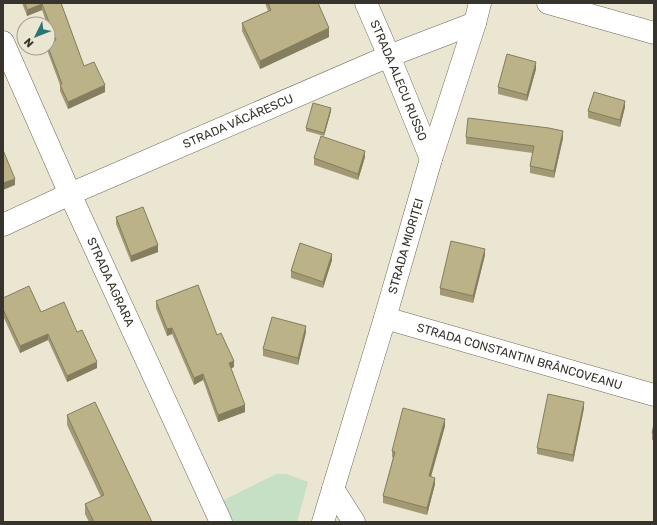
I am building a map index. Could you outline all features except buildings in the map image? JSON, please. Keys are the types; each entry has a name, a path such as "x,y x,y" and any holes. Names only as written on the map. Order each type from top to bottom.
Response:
{"street":[{"name":"STRADA ALECU RUSSO","path":"366,3 431,159"},
{"path":"548,3 654,33"},
{"name":"STRADA VĂCĂRESCU","path":"3,225 70,194 389,56 478,13"},
{"name":"STRADA MIORIȚEI","path":"323,522 385,318 431,159 478,13"},
{"name":"STRADA AGRARA","path":"3,42 70,194 221,522"},
{"name":"STRADA CONSTANTIN BRÂNCOVEANU","path":"385,318 654,395"},
{"path":"333,489 354,522"}],"green space":[{"path":"276,474 287,474 308,482 297,522 220,522 212,506"}]}
